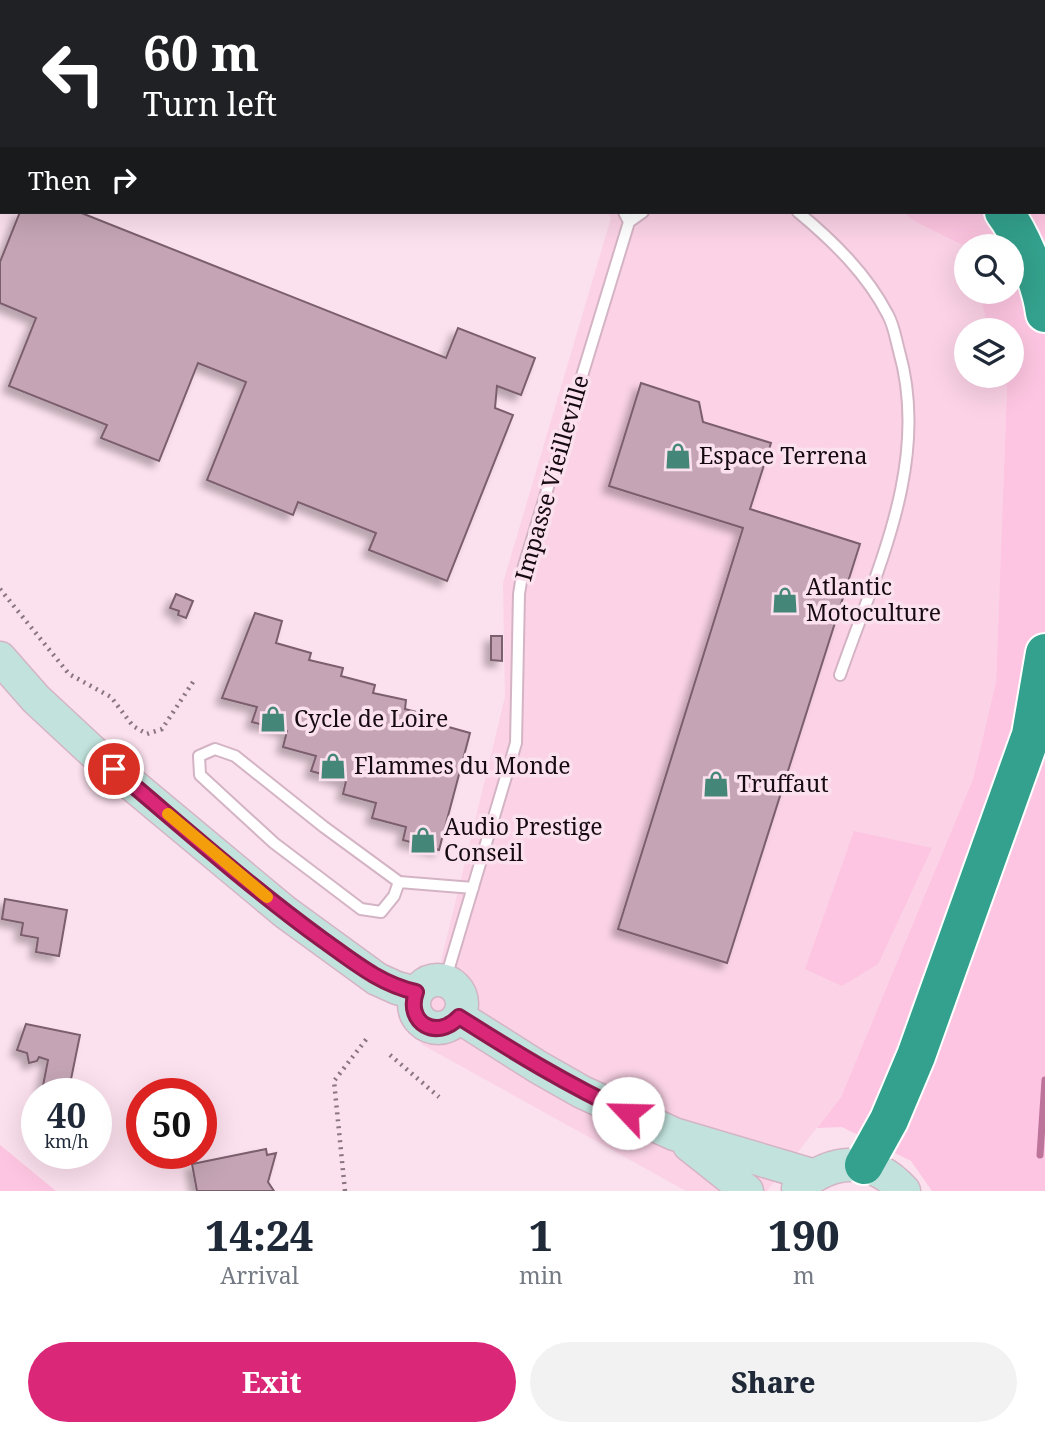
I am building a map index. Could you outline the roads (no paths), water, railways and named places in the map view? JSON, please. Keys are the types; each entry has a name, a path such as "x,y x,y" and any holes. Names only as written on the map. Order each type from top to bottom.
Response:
{"highway":[{"path":"1006,214 1014,224 1043,298 1045,313"},
{"path":"864,1165 889,1120 916,1056 1031,735 1045,653"}],"main road":[{"path":"0,658 36,699 93,752 285,912 377,979 397,988 416,992"},
{"path":"432,981 445,981 459,992 462,1000 459,1017 446,1027 438,1029 423,1024 413,1006 420,987 432,981"},
{"path":"459,1017 571,1086 674,1134 804,1183 828,1168 846,1164 864,1165 885,1174 904,1191"},
{"path":"674,1134 747,1191"}],"lane":[{"path":"800,214 830,239 863,277 889,317 903,366 910,410 907,457 897,513 840,675"},
{"name":"Impasse Vieilleville","path":"445,981 516,743 519,594 523,569 626,217"},
{"path":"399,882 394,896 381,912 361,909 274,843 200,775 199,756 215,749 235,756 399,882 473,888"}],"waterway":[{"path":"1040,1155 1045,1080"}],"place":[{"name":"Espace Terrena","path":"678,456"},
{"name":"Atlantic Motoculture","path":"785,600"},
{"name":"Cycle de Loire","path":"273,719"},
{"name":"Flammes du Monde","path":"333,766"},
{"name":"Truffaut","path":"716,784"},
{"name":"Audio Prestige Conseil","path":"423,840"}]}
